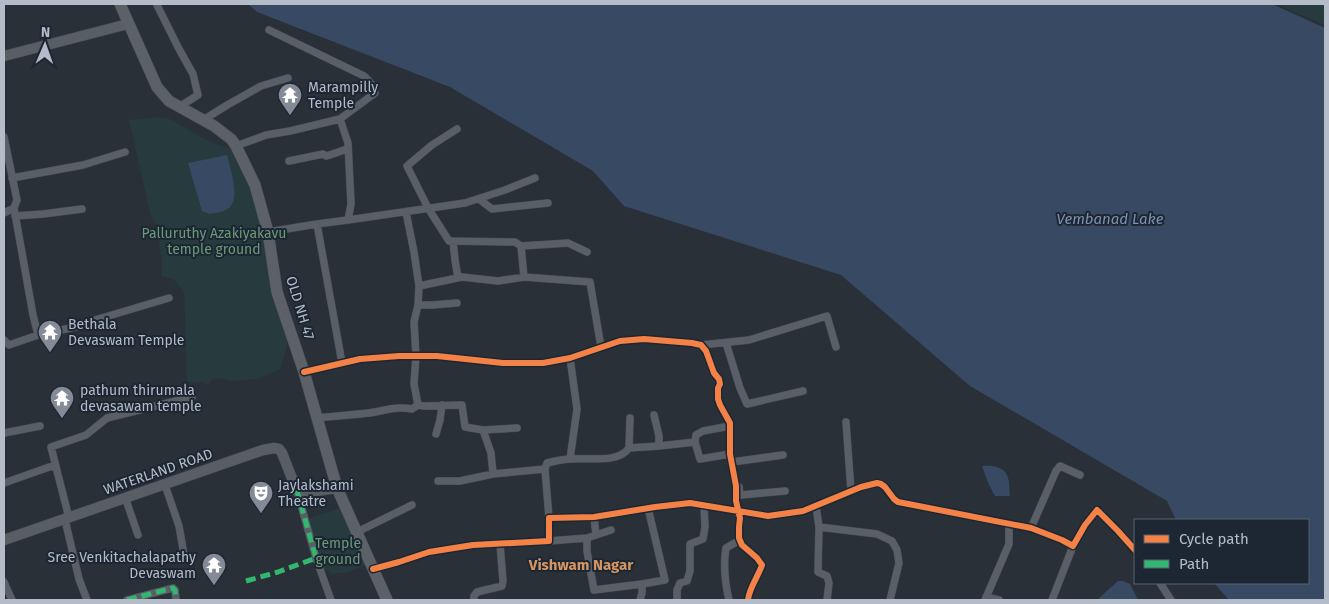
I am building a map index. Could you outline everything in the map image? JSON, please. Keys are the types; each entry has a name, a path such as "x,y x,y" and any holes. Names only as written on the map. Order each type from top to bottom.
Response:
{"main road":[{"name":"OLD NH 47","path":"120,4 157,87 169,101 203,120 230,139 236,146 254,185 268,232 277,292 304,372 337,488 387,600"},
{"path":"4,56 128,24"},
{"name":"WATERLAND ROAD","path":"4,540 262,450 279,449 297,491"},
{"path":"297,491 309,492 337,488"}],"street":[{"path":"157,5 178,49 193,74 198,95 180,107"},
{"path":"236,146 266,135 340,119 375,93 364,76 269,30"},
{"path":"203,120 261,86 288,78"},
{"path":"340,119 348,143 351,204 348,220"},
{"path":"457,129 432,145 406,166 428,208 449,241 515,242 521,246 568,243 587,252"},
{"path":"4,137 17,200 15,212 38,335"},
{"path":"289,160 324,154 326,156 348,149"},
{"path":"12,178 83,165 125,152"},
{"path":"268,232 466,202 480,199 535,178"},
{"path":"480,199 492,209 548,203"},
{"path":"4,213 43,214 82,208"},
{"path":"406,212 419,286 418,305 414,322 416,356 414,384 418,405"},
{"path":"317,224 342,363"},
{"path":"453,241 458,278"},
{"path":"521,246 524,277"},
{"path":"419,286 462,277 498,281 524,277 590,282 601,347"},
{"path":"4,340 9,345 38,335 84,325 169,298"},
{"path":"418,305 457,303"},
{"path":"304,372 360,359 416,356 437,356 504,363 543,363 570,358 620,341 644,339 701,345 748,340 827,316 836,347"},
{"path":"726,343 746,404 803,392"},
{"path":"701,345 706,351 714,373 719,379 718,399 730,423 740,518 738,526 740,540 762,565 748,600"},
{"path":"570,358 577,409 570,459"},
{"path":"87,600 79,580 51,447 86,435 107,418 192,397"},
{"path":"317,418 371,413 394,408 412,410 418,405 462,405 465,427 483,430 517,428"},
{"path":"436,434 442,405"},
{"path":"654,415 659,436 659,446"},
{"path":"549,541 545,469 547,463 570,459 615,458 624,454 629,448 630,418"},
{"path":"846,422 851,491"},
{"path":"4,433 40,426"},
{"path":"730,426 703,431 696,435 695,442 700,459 733,459 783,455"},
{"path":"483,430 491,453 493,474"},
{"path":"629,448 695,442"},
{"path":"733,459 740,495 785,491"},
{"path":"4,483 55,465"},
{"path":"1031,528 1056,471 1060,466 1080,474"},
{"path":"438,481 460,481 493,474 545,469"},
{"path":"549,518 594,517 690,503 768,516 803,511 851,491 872,484 881,484 898,502 1031,528 1074,546"},
{"path":"165,485 179,526 184,555"},
{"path":"297,491 316,558 331,600"},
{"path":"125,498 138,535"},
{"path":"356,532 412,505"},
{"path":"677,600 677,590 680,582 687,581 690,571 690,544 703,538 705,527 704,506"},
{"path":"816,506 819,527 818,572 827,576 829,583 827,600"},
{"path":"587,538 587,551 594,590 665,580 648,508"},
{"path":"1052,600 1074,546 1085,525 1097,510 1134,549"},
{"path":"594,517 596,535"},
{"path":"1000,600 986,599 1009,544 1009,524"},
{"path":"819,527 877,534 892,541 897,550 899,563 890,600"},
{"path":"373,569 429,552 473,545 587,538 611,530"},
{"path":"729,600 724,573 724,558 726,548 740,540"},
{"path":"474,600 474,596 478,592 502,586 500,544"},
{"path":"4,582 12,600"},
{"path":"640,600 642,584"},
{"path":"1161,584 1171,600"},
{"path":"127,600 173,588 176,600"}],"green space":[{"path":"1276,4 1325,5 1325,25"},
{"name":"Palluruthy Azakiyakavu temple ground","path":"156,117 168,118 201,137 235,150 255,193 285,318 287,345 280,369 257,379 231,381 219,378 211,380 208,385 201,381 196,383 187,381 184,291 173,279 161,276 162,263 156,224 151,217 129,120"},
{"name":"Temple ground","path":"343,507 368,564 349,572 330,574 328,570 322,572 304,520"}],"water":[{"name":"Vembanad Lake","path":"248,4 1272,4 1325,28 1325,600 1229,600 1215,584 1309,584 1309,519 1176,519 1167,501 970,386 841,275 624,206 593,171 450,87 257,12"},
{"path":"227,155 234,183 234,197 229,208 210,214 202,211 188,163"},
{"path":"982,466 996,467 1005,472 1009,480 1010,496 995,496"},
{"path":"1118,581 1130,584 1138,600 1097,600"}],"marked path":[{"path":"246,581 316,558 297,491"},
{"path":"127,600 173,588 176,600"}],"cycle path":[{"path":"304,372 360,359 399,356 437,356 503,363 543,363 570,358 620,341 644,339 701,345 706,351 714,373 719,379 718,399 730,423 730,454 740,518 739,538 742,545 762,565 748,600"},
{"path":"373,569 429,552 473,545 549,541 549,518 594,517 690,503 768,516 803,511 861,487 877,483 885,487 898,502 1031,528 1073,546 1085,525 1097,510 1134,549"}],"place":[{"name":"Marampilly Temple","path":"290,116"},
{"name":"Bethala Devaswam Temple","path":"50,353"},
{"name":"pathum thirumala devasawam temple","path":"62,419"},
{"name":"Jaylakshami Theatre","path":"261,514"},
{"name":"Sree Venkitachalapathy Devaswam","path":"214,586"}],"district":[{"name":"Vishwam Nagar","path":"581,565"}]}
